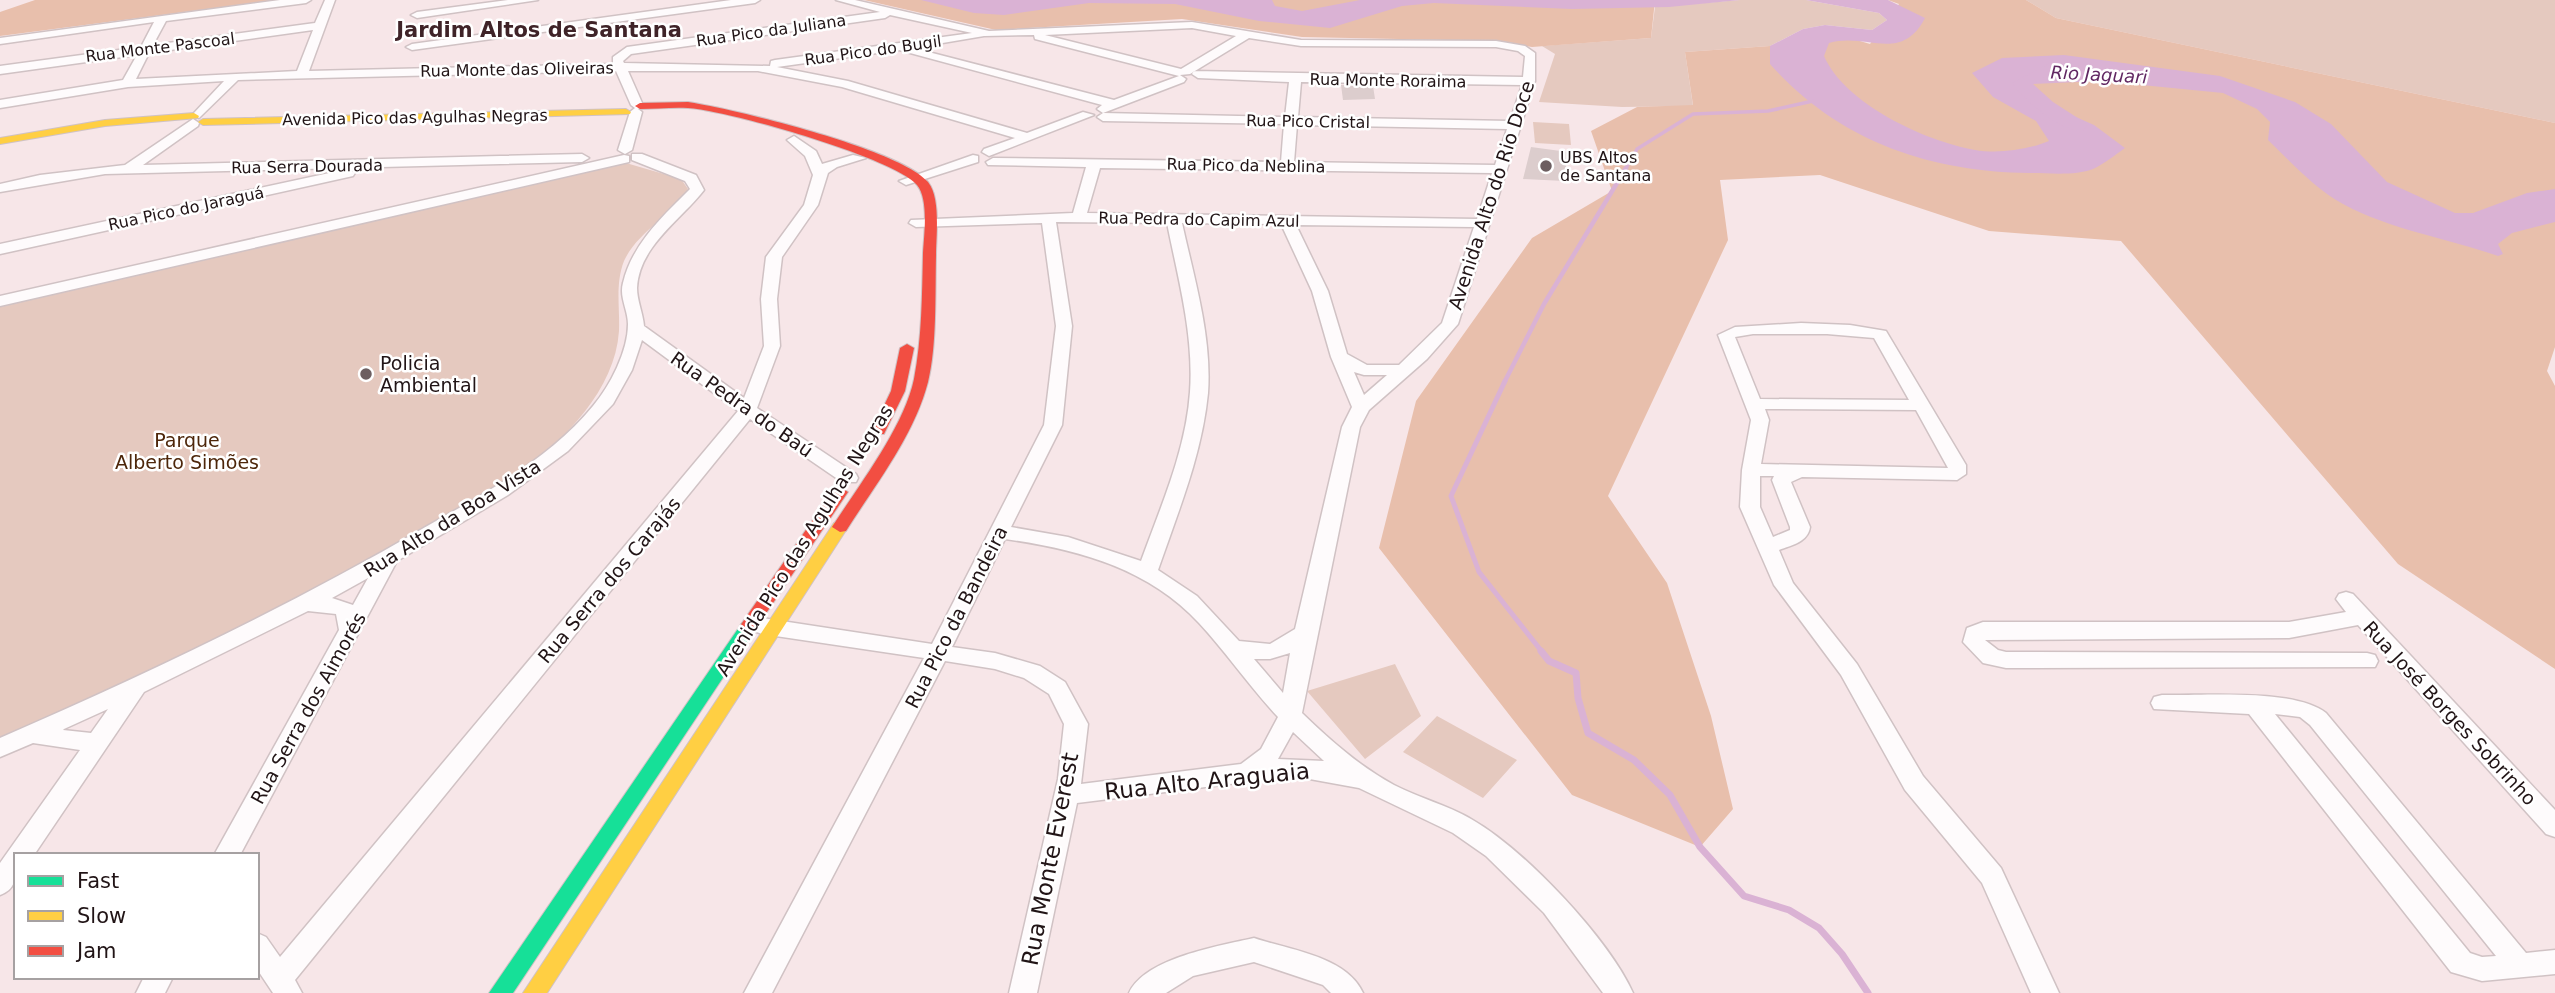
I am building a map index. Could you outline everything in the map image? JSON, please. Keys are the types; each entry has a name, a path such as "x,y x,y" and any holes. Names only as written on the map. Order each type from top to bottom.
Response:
{"street":[{"path":"0,41 162,17 306,0"},
{"path":"302,73 330,0"},
{"path":"410,72 421,0"},
{"path":"415,31 533,0"},
{"path":"415,31 755,0"},
{"name":"Avenida Alto do Rio Doce","path":"841,0 989,34 1192,25 1301,43 1382,41 1506,45 1531,55 1529,81 1512,125 1450,324 1361,407 1351,427 1305,633 1290,715 1269,755 1248,772"},
{"name":"Rua Pico da Juliana","path":"619,67 619,55 636,48 896,13"},
{"path":"128,83 162,17"},
{"name":"Rua Monte Pascoal","path":"0,70 320,26"},
{"path":"1064,44 1066,36 1076,29"},
{"name":"Rua Monte Roraima","path":"1024,33 1186,75 1529,81"},
{"name":"Rua Pico do Bugil","path":"758,67 989,34"},
{"path":"912,180 984,159 1026,137 1097,114 1114,104 1186,75 1245,35"},
{"path":"923,54 931,42"},
{"path":"890,48 923,54 1114,104"},
{"path":"795,73 805,60"},
{"path":"0,301 521,180 579,169 627,152 635,109 619,67"},
{"name":"Rua Monte das Oliveiras","path":"0,104 128,83 302,73 758,67 844,84 1026,137"},
{"path":"127,170 198,119 234,77"},
{"path":"1287,166 1289,121 1295,79"},
{"name":"Avenida Pico das Agulhas Negras","path":"0,144 91,130 198,119 704,106 734,112 870,154 901,167 929,199 912,277"},
{"name":"Avenida Pico das Agulhas Negras","path":"635,109 697,111 859,158 912,180"},
{"name":"Rua Pico Cristal","path":"1097,114 1512,125"},
{"path":"794,140 811,153 820,175"},
{"name":"Rua Serra Dourada","path":"0,188 40,179 127,170 522,161 627,152"},
{"name":"Rua Alto da Boa Vista","path":"0,748 135,688 309,604 520,480 569,441 600,410 617,382 636,328 629,286 639,258 660,228 696,190 691,178 627,152"},
{"path":"820,175 824,167 859,158"},
{"name":"Rua Pico da Neblina","path":"984,159 1498,169"},
{"path":"521,180 531,169 522,161"},
{"path":"1079,217 1094,163"},
{"name":"Rua Pico do Jaraguá","path":"0,249 340,175 372,164"},
{"name":"Rua Serra dos Carajás","path":"283,986 747,410 772,346 769,299 774,257 811,205 820,175"},
{"name":"Rua Pico da Bandeira","path":"758,993 938,653 1053,425 1064,326 1048,217"},
{"name":"Rua Pedra do Capim Azul","path":"924,222 1079,217 1482,223"},
{"path":"1147,573 1188,456 1199,392 1197,333 1174,220"},
{"path":"1286,220 1320,291 1339,357 1361,407"},
{"name":"Avenida Pico das Agulhas Negras","path":"534,993 884,460 916,400 925,359 924,222"},
{"name":"Avenida Pico das Agulhas Negras","path":"869,447 891,411 903,375 908,327"},
{"name":"Rua Pedra do Baú","path":"636,328 747,410 853,473"},
{"path":"1751,470 1957,474 1957,465 1880,335 1780,328 1728,332 1726,340 1753,398 1760,421 1751,470 1749,507 1784,585 1849,670 1914,783 1992,876 2045,993"},
{"path":"1339,357 1364,370 1403,370"},
{"path":"1753,398 1917,398"},
{"path":"1768,547 1799,534 1800,527 1782,480 1799,471"},
{"name":"Avenida Pico das Agulhas Negras","path":"500,993 853,473"},
{"path":"1000,532 1036,536 1118,558 1174,589 1229,646 1264,689 1332,756 1387,792 1460,825 1508,858 1543,890 1619,993"},
{"name":"Rua Serra dos Aimorés","path":"228,853 351,633 388,560"},
{"name":"Rua José Borges Sobrinho","path":"2346,598 2555,827"},
{"path":"309,604 331,605 345,610 351,633"},
{"path":"2362,617 2289,630 1983,630 1975,634 1973,642 1990,657 2006,660 2367,660"},
{"name":"Rua Monte Everest","path":"751,625 995,661 1031,672 1057,688 1076,724 1066,795 1023,993"},
{"path":"2289,630 2313,660"},
{"path":"1229,646 1268,653 1288,647 1305,633"},
{"path":"21,853 135,688"},
{"path":"2162,704 2299,707 2318,719 2520,965"},
{"path":"2255,705 2461,963 2482,968 2555,962"},
{"path":"29,735 97,743"},
{"name":"Rua Alto Araguaia","path":"1066,795 1293,767 1324,770 1387,792"},
{"path":"0,884 14,864"},
{"path":"259,948 283,986"},
{"path":"1143,993 1188,965 1254,950 1332,976 1349,993"},
{"path":"1031,959 1035,993"}],"green space":[{"path":"1740,0 1806,0 1879,13 1887,20 1872,30 1825,25 1803,29 1770,46 1685,52 1693,106 1622,107 1539,102 1555,54 1542,46 1651,38 1655,7"},
{"path":"2026,0 2555,0 2555,123 2056,18"},
{"path":"1533,122 1569,124 1571,145 1535,143"},
{"name":"Parque Alberto Simões","path":"626,163 681,179 688,189 673,208 637,241 624,261 619,287 619,331 608,373 585,411 554,445 520,473 322,588 0,742 0,307"},
{"path":"1395,664 1421,716 1365,759 1307,691"},
{"path":"1437,716 1517,760 1483,798 1403,752"}],"shaded area":[{"path":"35,0 277,0 0,36 0,12"},
{"path":"864,0 1655,0 1651,38 1532,47 1495,41 1302,37 1182,19 996,30"},
{"path":"1888,0 2026,0 2056,18 2555,123 2555,347 2547,371 2555,386 2555,669 2398,564 2121,241 1989,231 1820,175 1720,180 1728,240 1608,496 1667,583 1711,716 1733,809 1700,847 1572,795 1379,548 1416,401 1532,238 1612,191 1591,131 1637,107 1693,105 1685,52 1770,46 1833,33 1870,44 1899,4"}],"water":[{"path":"921,0 1272,0 1275,6 1302,11 1360,0 1740,0 1669,7 1572,9 1434,3 1402,6 1330,28 1259,21 1175,4 1089,3 1004,15 974,13"},
{"path":"1806,0 1888,0 1925,18 1916,32 1905,40 1882,44 1857,41 1829,43 1824,56 1849,90 1868,104 1911,129 1955,145 1975,150 2003,151 2049,141 2036,121 1993,97 1972,73 2002,58 2064,55 2220,76 2295,102 2331,124 2387,182 2455,213 2473,213 2527,193 2555,189 2555,222 2512,233 2498,244 2503,254 2498,256 2380,221 2343,204 2313,183 2268,140 2270,122 2257,109 2223,93 2101,81 2029,84 2024,94 2094,125 2125,148 2093,169 2070,173 1991,171 1920,158 1855,132 1797,91 1770,64 1770,46 1803,29 1825,25 1872,30 1887,20 1879,13"}],"building":[{"path":"1341,85 1373,86 1375,99 1343,100"},
{"name":"UBS Altos de Santana","path":"1531,147 1568,152 1564,181 1523,179"}],"waterway":[{"name":"Rio Jaguari","path":"2050,69 2021,83 2046,106 2077,126"},
{"path":"1625,170 1637,149 1693,114 1768,111 1813,101"},
{"path":"1505,381 1544,304 1626,168"},
{"path":"1505,381 1451,496 1479,572 1543,653"},
{"path":"1541,651 1549,661 1576,673 1578,698 1588,733 1634,760 1670,795 1700,847 1744,896 1789,910 1819,928 1842,954 1868,993"}],"traffic: fast":[{"path":"500,993 748,627"}],"traffic: slow":[{"path":"203,122 626,112"},
{"path":"0,141 105,123 194,116"},
{"path":"534,993 840,527"}],"traffic: jam":[{"path":"640,106 688,105 722,110 815,136 904,169 924,185 931,212 927,325 921,381 906,422 840,527"},
{"path":"879,431 898,391 907,348"},
{"path":"748,627 840,492"}],"place":[{"name":"UBS Altos de Santana","path":"1546,166"},
{"name":"Policia Ambiental","path":"366,374"}],"district":[{"name":"Jardim Altos de Santana","path":"539,30"}]}
